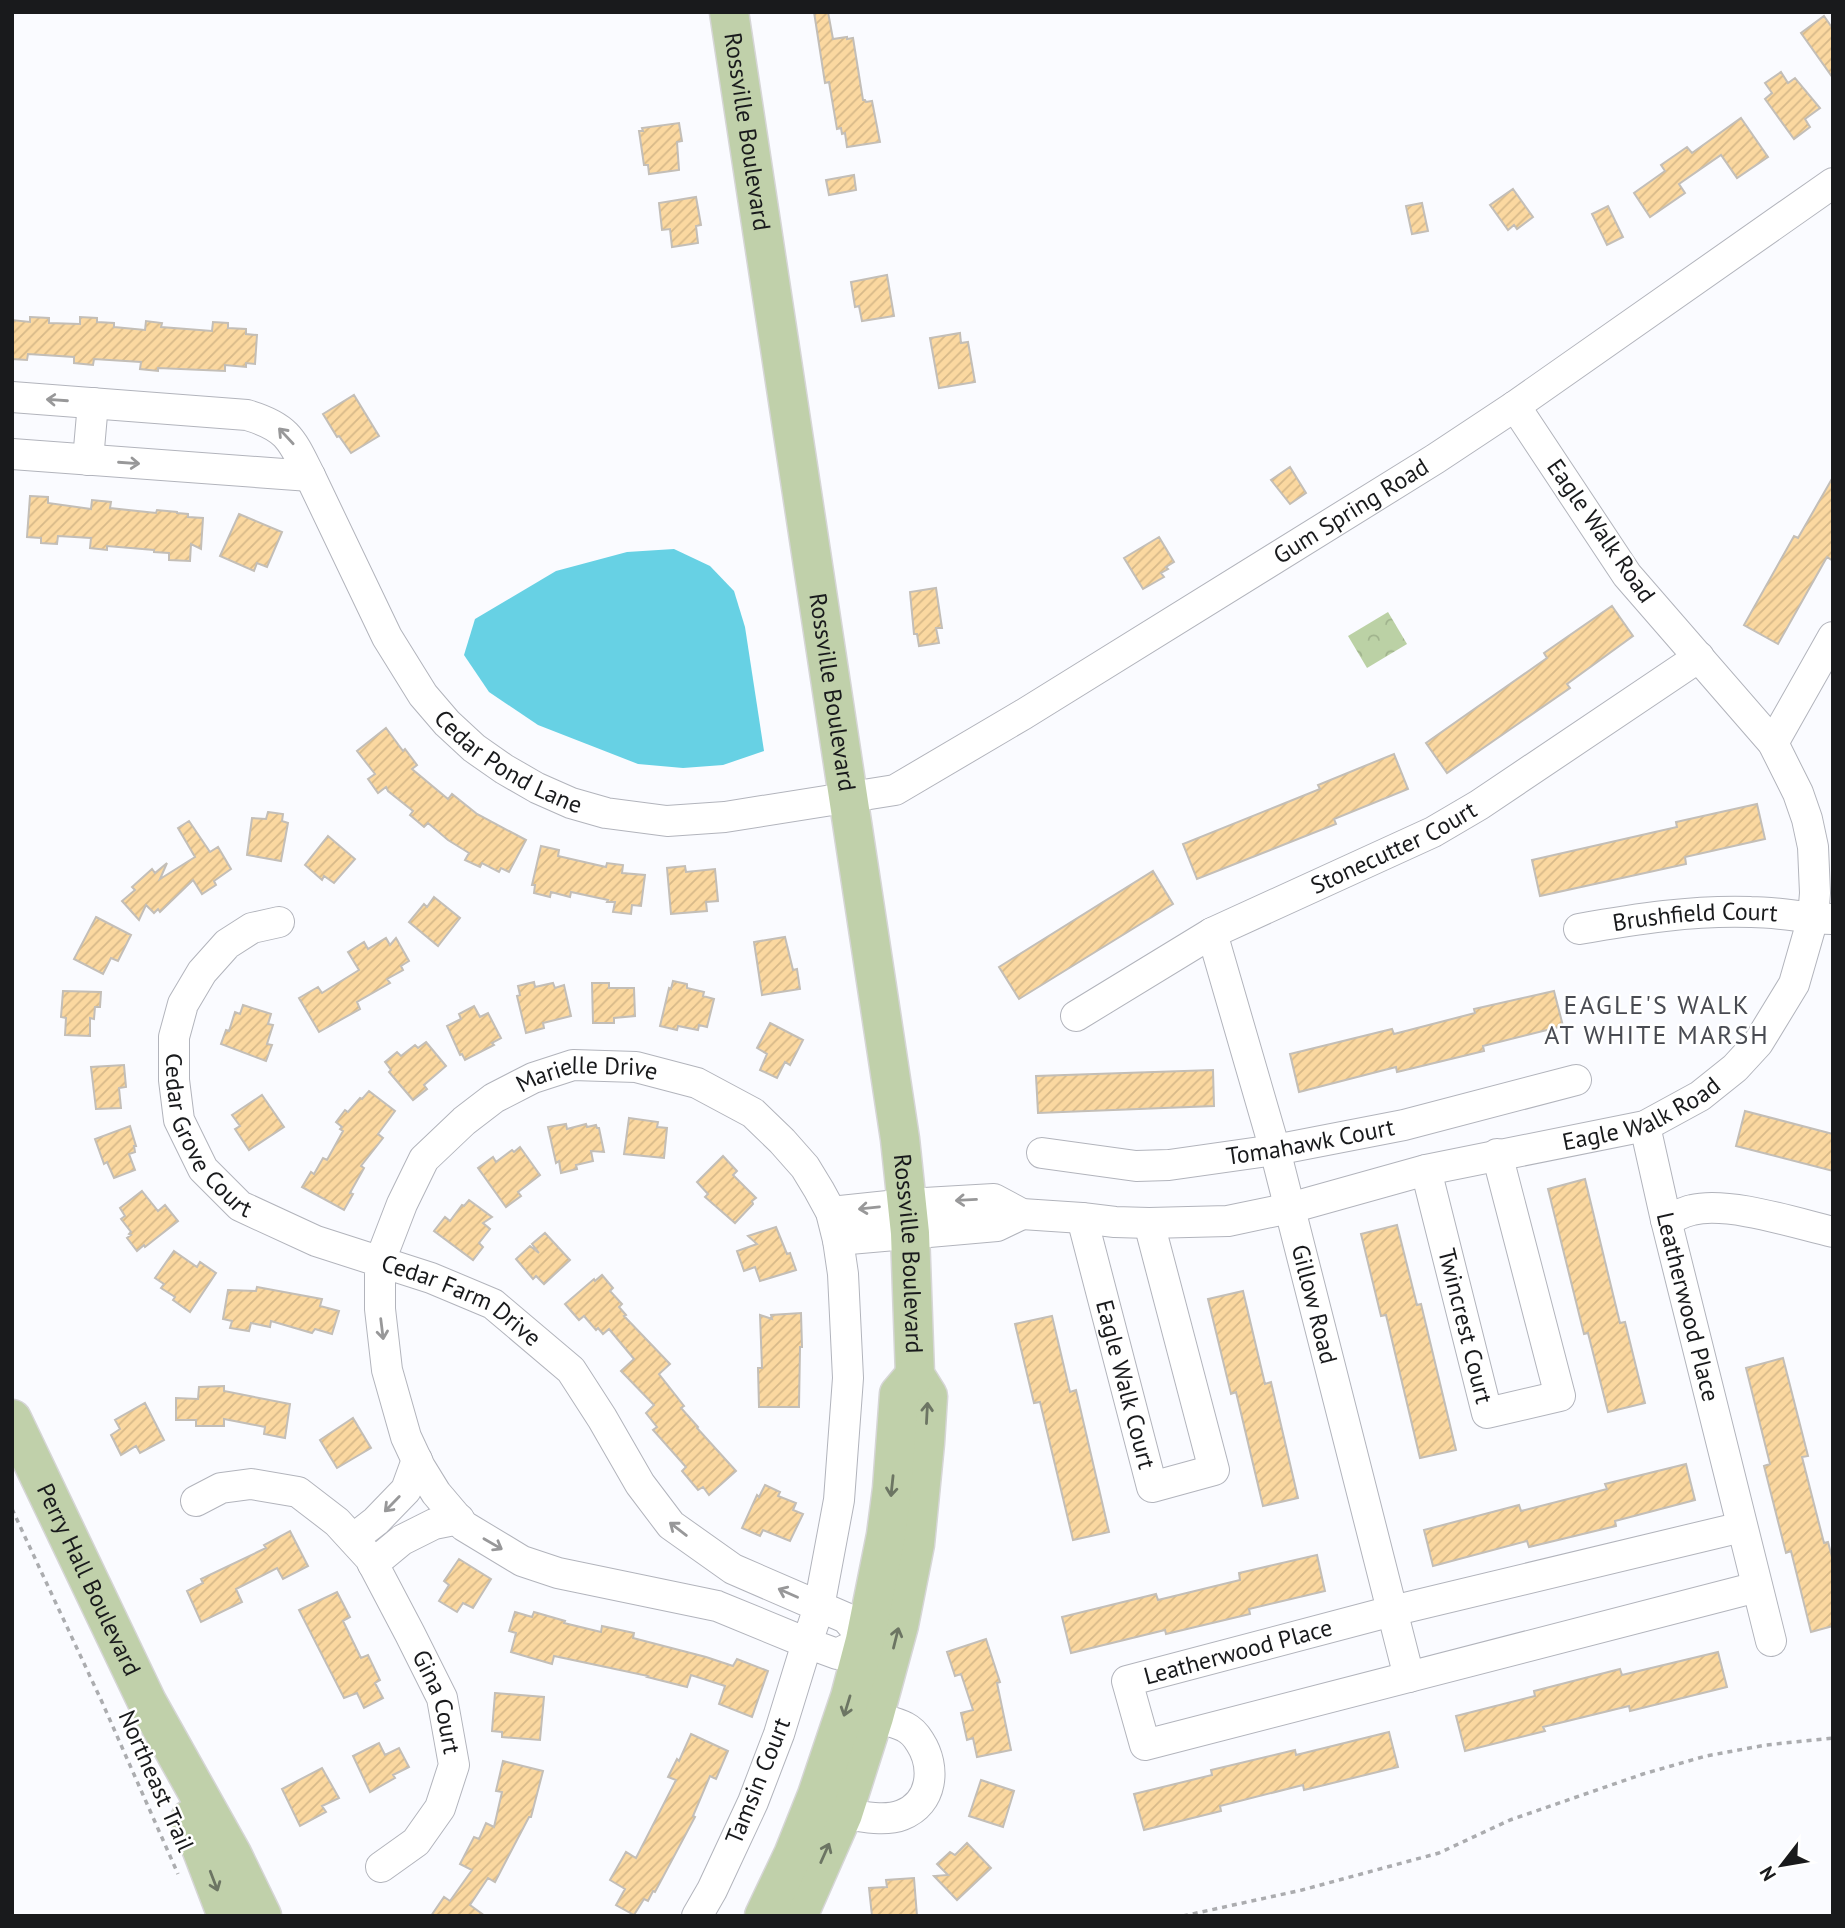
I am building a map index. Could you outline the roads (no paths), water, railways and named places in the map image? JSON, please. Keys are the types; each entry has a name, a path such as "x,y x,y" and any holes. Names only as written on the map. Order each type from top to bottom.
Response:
{"main road":[{"name":"Rossville Boulevard","path":"729,12 900,1139 909,1219 915,1375 928,1396 915,1544 900,1625 843,1814 797,1916"},
{"name":"Rossville Boulevard","path":"764,1916 793,1855 834,1749 866,1640 889,1512 899,1394 915,1375"},
{"name":"Perry Hall Boulevard","path":"14,1426 147,1702 232,1854 262,1916"},
{"name":"Perry Hall Boulevard","path":"147,1702 227,1916"}],"street":[{"name":"Gum Spring Road","path":"848,799 895,790 1344,516 1515,407 1833,183"},
{"name":"Cedar Pond Lane","path":"12,397 247,415 276,426 296,447 387,637 423,695 447,723 474,748 537,788 571,803 606,813 667,821 725,817 848,799"},
{"path":"88,460 93,403"},
{"name":"Eagle Walk Road","path":"909,1219 998,1226 1022,1214 1149,1223 1228,1220 1290,1208 1426,1170 1645,1126 1700,1096 1735,1068 1758,1044 1794,984 1823,919 1815,882 1814,847 1798,793 1773,743 1627,575 1515,407"},
{"path":"12,454 310,476"},
{"path":"1773,743 1833,638"},
{"name":"Stonecutter Court","path":"1076,1016 1212,933 1433,832 1479,805 1699,657"},
{"name":"Brushfield Court","path":"1579,929 1650,917 1708,912 1754,912 1823,919"},
{"name":"Cedar Grove Court","path":"279,922 252,928 227,944 202,972 183,1004 174,1037 174,1080 179,1120 203,1169 240,1206 316,1241 380,1261"},
{"name":"Gillow Road","path":"1212,933 1275,1150 1409,1677"},
{"name":"Marielle Drive","path":"380,1261 402,1204 424,1159 464,1121 494,1098 533,1078 573,1065 636,1067 697,1083 753,1114 805,1167 834,1226 843,1274 848,1378 839,1500 819,1607 807,1643"},
{"name":"Tomahawk Court","path":"1042,1153 1136,1166 1169,1165 1275,1150 1404,1125 1576,1080"},
{"name":"Leatherwood Place","path":"1645,1126 1771,1641"},
{"name":"Twincrest Court","path":"1426,1170 1487,1413 1560,1396 1497,1154"},
{"path":"1666,1220 1691,1210 1737,1210 1833,1232"},
{"name":"Eagle Walk Court","path":"1082,1218 1152,1487 1214,1470 1149,1223"},
{"path":"834,1226 909,1219"},
{"name":"Cedar Farm Drive","path":"380,1261 431,1278 493,1304 571,1370 640,1484 671,1525 733,1569 846,1618 866,1640 837,1654 717,1606 558,1573 522,1560 464,1526 436,1493 406,1437 387,1370 380,1309 380,1261"},
{"path":"353,1539 376,1521 406,1490 417,1460"},
{"name":"Gina Court","path":"196,1501 221,1488 251,1484 298,1492 337,1522 373,1564 442,1698 454,1765 440,1808 416,1842 381,1867"},
{"path":"373,1564 402,1540 435,1524 459,1520"},
{"name":"Leatherwood Place","path":"1742,1527 1392,1611 1127,1682 1146,1745 1757,1587"},
{"path":"717,1606 733,1569"},
{"name":"Tamsin Court","path":"697,1916 753,1802 779,1734 807,1643"},
{"path":"843,1814 875,1818 904,1814 924,1796 930,1784 931,1768 918,1739 906,1727 874,1717"}],"water":[{"path":"674,549 710,566 734,591 745,627 764,751 723,765 683,768 638,764 538,725 489,692 464,655 475,619 556,571 627,552"}],"district":[{"name":"EAGLE'S WALK AT WHITE MARSH","path":"1657,1020"}]}
